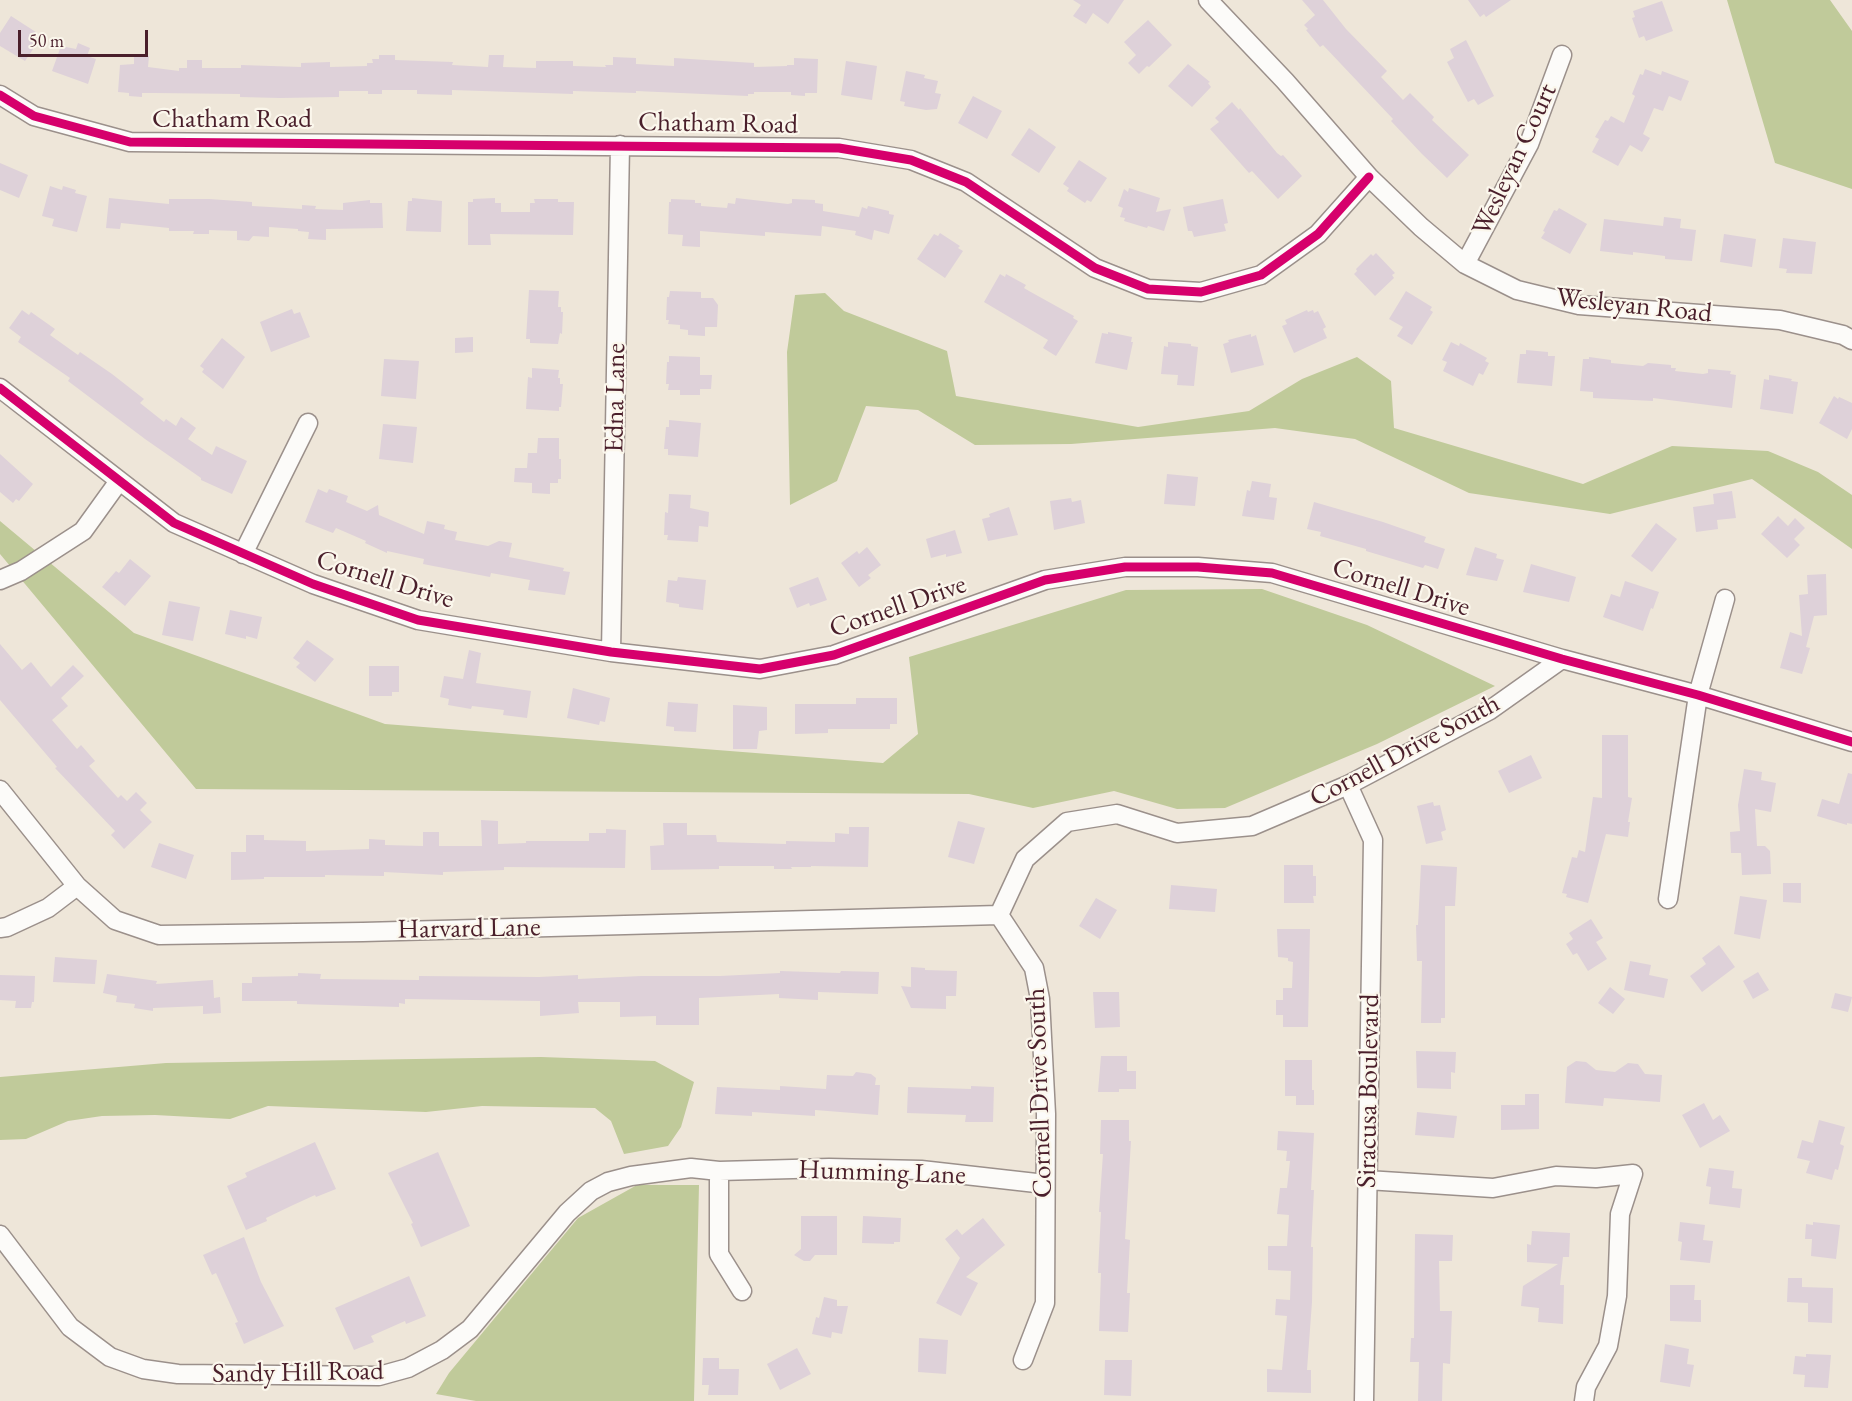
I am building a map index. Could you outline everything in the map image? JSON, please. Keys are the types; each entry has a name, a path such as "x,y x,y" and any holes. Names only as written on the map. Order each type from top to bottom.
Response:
{"street":[{"name":"Wesleyan Road","path":"1208,0 1285,81 1369,177 1421,227 1466,264 1516,290 1579,305 1780,320 1843,335 1852,340"},
{"name":"Wesleyan Court","path":"1466,264 1529,144 1562,55"},
{"name":"Chatham Road","path":"0,95 34,116 130,142 839,148 911,160 966,182 1095,268 1148,289 1201,292 1261,275 1318,234 1369,177"},
{"name":"Edna Lane","path":"611,652 620,145"},
{"name":"Cornell Drive","path":"0,388 174,523 313,584 418,620 611,652 760,669 834,655 1045,580 1125,567 1198,567 1272,573 1562,659 1698,695 1852,742"},
{"path":"243,554 308,423"},
{"path":"0,580 21,571 83,531 119,481"},
{"path":"1668,899 1698,695 1725,599"},
{"name":"Cornell Drive South","path":"1023,1360 1045,1303 1046,1114 1040,999 1034,968 999,915 1025,859 1067,822 1117,814 1178,833 1252,826 1348,785 1490,710 1562,659"},
{"name":"Siracusa Boulevard","path":"1348,785 1373,840 1364,1401"},
{"name":"Harvard Lane","path":"0,790 77,886 115,920 159,935 363,932 999,915"},
{"path":"0,928 48,908 77,886"},
{"name":"Sandy Hill Road","path":"0,1235 70,1327 110,1357 143,1369 178,1374 380,1376 408,1368 442,1350 470,1329 567,1213 591,1191 608,1182 631,1176 691,1168 719,1171"},
{"name":"Humming Lane","path":"719,1171 829,1168 921,1170 1045,1184"},
{"path":"719,1171 719,1254 741,1290"},
{"path":"1367,1180 1493,1188 1556,1176 1596,1178 1633,1174 1620,1214 1617,1296 1608,1346 1586,1387 1584,1401"}],"green space":[{"path":"1727,0 1830,0 1852,31 1852,189 1775,163"},
{"path":"825,293 844,311 947,351 956,396 1138,427 1249,411 1302,379 1357,357 1391,381 1394,428 1583,484 1672,446 1768,451 1818,472 1852,495 1852,549 1752,479 1610,514 1469,493 1355,439 1275,428 1071,444 975,445 918,410 866,406 837,481 790,505 787,352 795,295"},
{"path":"0,521 134,633 385,724 883,763 918,734 909,657 1126,590 1262,589 1367,625 1495,686 1377,744 1225,808 1177,809 1114,791 1033,808 969,794 196,789 0,554"},
{"path":"541,1057 655,1061 694,1082 681,1127 668,1146 624,1154 611,1121 595,1108 482,1106 426,1112 268,1106 230,1119 155,1115 102,1116 68,1121 26,1139 0,1140 0,1077 166,1063"},
{"path":"637,1185 699,1185 694,1401 476,1401 436,1394 449,1373 578,1218"}],"building":[{"path":"1073,0 1124,0 1108,24 1093,13 1086,24 1073,16 1081,5"},
{"path":"1302,0 1323,0 1346,29 1387,71 1381,77 1403,100 1410,93 1434,117 1432,120 1469,155 1447,178 1391,121 1393,119 1323,45 1320,47 1306,30 1308,29 1304,25 1315,15"},
{"path":"1468,0 1511,0 1486,17 1484,14 1480,17"},
{"path":"1662,1 1673,31 1646,41 1644,36 1639,38 1632,18 1635,17 1633,11"},
{"path":"11,16 42,36 25,61 0,46 0,33"},
{"path":"1148,20 1172,45 1139,74 1128,63 1136,55 1124,42"},
{"path":"1466,40 1494,96 1478,105 1474,99 1468,102 1447,62 1454,58 1450,49"},
{"path":"78,43 90,48 87,56 96,59 88,84 52,71 61,46 76,49"},
{"path":"134,55 149,56 148,67 179,71 179,68 187,68 187,60 202,60 202,68 241,68 241,65 301,67 301,63 330,62 330,67 367,66 367,63 373,63 372,59 379,59 379,55 395,55 395,60 453,62 452,65 488,67 489,55 504,55 503,67 536,68 536,61 573,61 573,66 606,67 605,65 613,65 613,57 636,58 636,64 674,66 674,58 754,63 754,67 794,65 794,58 818,59 817,93 805,93 805,96 791,95 791,92 754,92 748,96 636,91 636,93 573,91 573,94 452,90 452,95 417,94 417,90 382,90 382,94 368,94 368,91 339,91 339,97 280,98 240,97 240,94 142,93 142,97 118,92 120,65 134,64"},
{"path":"846,61 877,66 872,100 841,95"},
{"path":"1188,64 1210,82 1208,83 1211,87 1192,107 1168,86"},
{"path":"1645,69 1661,75 1662,71 1689,81 1681,101 1669,96 1663,111 1654,108 1643,134 1650,138 1642,152 1630,145 1618,166 1592,152 1599,139 1595,137 1605,120 1608,121 1611,116 1624,123 1635,96 1632,94 1640,74 1643,75"},
{"path":"906,71 925,75 924,78 938,81 935,93 941,94 937,109 926,110 904,106 905,102 900,101"},
{"path":"973,96 1002,111 987,139 958,123"},
{"path":"1232,102 1239,110 1240,108 1277,153 1283,155 1302,176 1278,199 1252,171 1249,173 1210,129 1219,122 1215,118"},
{"path":"1029,128 1056,147 1039,173 1011,155"},
{"path":"1079,160 1107,178 1091,202 1087,200 1085,203 1067,191 1069,188 1063,184"},
{"path":"0,163 28,175 19,198 0,190"},
{"path":"50,186 62,190 63,186 76,190 75,193 87,196 77,232 52,226 54,219 42,216"},
{"path":"1129,188 1160,198 1156,212 1171,209 1164,231 1124,221 1125,218 1120,217 1123,208 1118,206 1124,189 1128,192"},
{"path":"109,198 169,204 169,199 209,199 252,202 252,206 302,209 302,205 316,206 315,209 343,210 343,203 370,200 370,203 382,203 383,228 326,229 326,240 308,239 309,232 298,231 298,229 269,227 269,237 253,236 249,241 237,240 237,231 209,230 209,234 193,234 194,231 169,231 169,228 121,223 120,229 106,228"},
{"path":"412,198 442,201 441,232 406,231 408,201 412,201"},
{"path":"495,198 495,203 501,203 501,212 530,212 530,203 535,203 534,199 574,202 573,235 490,234 491,245 468,245 468,202 473,202 473,199"},
{"path":"736,198 788,204 792,203 792,199 815,200 815,203 823,204 823,211 859,217 862,207 867,209 868,206 889,211 889,214 894,215 889,234 874,230 872,240 855,235 856,231 822,226 821,236 765,232 765,236 700,231 700,247 682,246 683,235 668,234 671,199 695,200 695,203 701,203 701,206 727,208 728,203 735,204"},
{"path":"1223,199 1228,223 1224,224 1226,231 1194,237 1192,231 1188,231 1183,207"},
{"path":"1559,208 1587,224 1570,254 1541,238 1554,210 1557,211"},
{"path":"1664,217 1681,219 1680,228 1696,230 1692,261 1665,259 1665,256 1633,252 1633,255 1600,251 1604,219 1663,226"},
{"path":"940,233 960,246 958,248 963,251 945,278 917,259 934,234 938,236"},
{"path":"1724,234 1756,239 1752,267 1720,262"},
{"path":"1783,238 1816,242 1812,274 1786,273 1787,269 1779,268"},
{"path":"1376,253 1395,273 1392,275 1394,278 1375,296 1354,274 1371,254 1373,256"},
{"path":"1000,274 1005,277 1006,274 1026,285 1024,288 1074,316 1073,318 1078,321 1056,356 1043,348 1048,340 984,302"},
{"path":"529,290 559,291 558,307 561,307 561,312 563,312 562,334 560,333 558,344 530,343 530,339 526,339"},
{"path":"670,291 701,292 701,298 713,298 718,305 717,327 705,327 705,336 688,335 688,330 680,329 680,325 668,324 669,320 666,320 667,297"},
{"path":"1406,291 1432,307 1430,310 1433,312 1412,345 1397,336 1403,327 1389,319"},
{"path":"292,309 294,314 300,312 310,337 271,352 260,322"},
{"path":"22,310 29,315 31,312 55,329 50,335 78,355 80,352 144,399 140,403 164,422 166,419 176,426 181,417 196,428 188,439 212,455 216,446 247,461 232,494 201,480 68,381 70,378 18,342 21,337 9,328"},
{"path":"1307,310 1308,312 1313,310 1314,313 1318,311 1326,327 1323,329 1327,338 1294,353 1282,326 1287,324 1285,320"},
{"path":"1108,332 1132,337 1127,370 1095,363 1102,333 1108,334"},
{"path":"1251,334 1251,337 1256,335 1264,365 1231,373 1223,344 1229,342 1228,340"},
{"path":"473,337 473,352 455,353 455,338"},
{"path":"222,338 245,357 223,389 202,372 204,369 200,366"},
{"path":"1168,342 1191,344 1191,346 1198,347 1194,386 1177,385 1178,375 1161,374 1164,346 1168,347"},
{"path":"1451,342 1459,346 1460,343 1487,358 1485,361 1489,363 1483,375 1479,373 1473,386 1443,371 1447,362 1442,360"},
{"path":"1526,350 1548,352 1548,356 1555,356 1552,386 1517,383 1520,354 1526,354"},
{"path":"669,356 700,357 700,375 712,375 711,389 700,389 700,395 680,395 680,390 668,390 669,384 666,384"},
{"path":"1589,357 1611,360 1611,363 1643,366 1648,363 1671,365 1671,368 1676,368 1675,371 1703,374 1708,373 1708,369 1731,371 1730,374 1736,375 1732,408 1653,398 1653,401 1593,398 1593,392 1580,391 1583,359 1589,359"},
{"path":"384,359 419,361 416,399 381,396"},
{"path":"532,368 559,370 558,378 560,378 560,384 563,384 559,411 526,409 528,377 532,378"},
{"path":"1769,375 1798,382 1793,414 1760,409 1764,379 1769,380"},
{"path":"1834,396 1852,403 1852,429 1847,439 1819,423"},
{"path":"669,420 701,423 698,457 668,455 668,449 664,449"},
{"path":"383,424 417,427 413,463 379,459"},
{"path":"538,438 559,438 561,479 558,479 558,483 550,483 550,494 532,493 532,483 514,482 515,468 527,468 528,453 537,453"},
{"path":"0,454 33,484 19,501 16,499 13,503 0,492"},
{"path":"1167,474 1198,477 1195,506 1164,504"},
{"path":"1252,481 1271,484 1269,497 1277,498 1274,520 1242,516 1247,490 1250,491"},
{"path":"318,489 327,493 329,489 348,496 346,502 367,511 378,505 379,515 424,534 427,521 445,525 444,529 457,532 455,540 488,546 499,541 512,543 509,557 564,568 563,571 570,572 565,595 528,590 530,580 491,573 490,577 423,564 424,559 387,551 387,553 336,528 333,533 305,522"},
{"path":"1732,491 1736,518 1717,520 1718,529 1696,532 1693,507 1714,504 1713,494"},
{"path":"669,494 691,495 690,508 709,512 708,527 699,526 698,542 667,540 668,535 664,535 665,512 668,513"},
{"path":"1071,498 1072,502 1081,500 1085,523 1054,530 1050,501"},
{"path":"1314,502 1426,537 1424,542 1445,549 1438,569 1425,565 1423,568 1366,551 1366,549 1320,536 1321,532 1307,529"},
{"path":"1009,507 1018,535 988,541 982,519"},
{"path":"1778,516 1788,526 1795,518 1805,528 1794,539 1800,545 1787,558 1761,534"},
{"path":"1656,523 1677,539 1652,572 1631,556"},
{"path":"955,530 962,553 931,558 926,539"},
{"path":"867,547 881,565 868,575 871,578 859,587 841,563 857,551 859,554"},
{"path":"1475,547 1497,554 1496,558 1504,560 1497,581 1466,575"},
{"path":"130,559 151,576 125,606 102,587 116,571 119,573"},
{"path":"1531,564 1576,577 1569,602 1523,592"},
{"path":"1826,574 1827,615 1814,616 1806,647 1810,648 1802,674 1780,668 1790,632 1802,636 1799,595 1808,594 1807,575"},
{"path":"678,577 706,580 703,610 679,607 679,604 666,602 668,580 677,581"},
{"path":"818,577 827,600 797,608 789,588"},
{"path":"1625,581 1659,592 1643,631 1603,617 1611,594 1620,597"},
{"path":"169,601 200,607 193,641 162,635"},
{"path":"230,610 262,617 257,639 225,634"},
{"path":"307,640 334,659 315,682 296,667 300,663 293,658"},
{"path":"0,644 22,670 31,662 51,687 73,665 84,676 61,698 68,706 52,720 77,749 81,745 95,761 89,766 118,798 121,795 127,801 136,792 147,803 140,810 152,822 124,849 111,835 115,831 55,768 57,767 0,700"},
{"path":"469,650 481,653 476,683 531,691 527,718 503,715 504,710 472,706 471,709 448,705 449,699 440,697 444,676 463,679"},
{"path":"369,666 399,666 399,692 392,692 392,696 369,696"},
{"path":"573,688 610,698 605,722 600,721 599,725 567,718"},
{"path":"856,698 897,698 897,724 890,724 890,729 828,729 828,733 795,734 795,704 856,704"},
{"path":"668,702 698,704 696,732 674,731 674,727 666,726"},
{"path":"733,705 767,707 767,730 759,731 757,749 733,749"},
{"path":"1602,735 1628,735 1628,797 1632,798 1628,822 1630,822 1628,837 1606,834 1588,903 1566,897 1567,894 1562,893 1572,857 1577,858 1579,850 1585,852 1593,797 1602,798"},
{"path":"1531,755 1542,778 1509,793 1498,771"},
{"path":"1744,769 1762,772 1761,780 1776,783 1771,812 1755,809 1757,846 1765,846 1770,851 1771,874 1742,875 1741,853 1731,853 1730,832 1740,831 1738,805"},
{"path":"1848,773 1852,774 1852,824 1847,823 1847,825 1817,816 1822,799 1839,804"},
{"path":"1433,802 1434,806 1440,805 1446,830 1441,832 1443,840 1426,844 1417,806"},
{"path":"481,820 498,821 498,844 526,843 526,841 589,841 589,833 606,833 606,829 626,830 625,868 504,867 504,870 443,872 443,875 384,872 384,876 325,875 325,877 264,877 264,879 231,880 231,852 246,852 246,835 264,835 264,840 306,841 306,851 369,849 369,839 385,840 385,845 423,846 423,832 439,832 439,846 482,846"},
{"path":"958,821 985,828 974,864 948,857"},
{"path":"663,823 687,823 687,835 716,835 717,842 786,844 786,841 835,842 835,833 849,834 849,827 869,827 868,867 811,866 774,869 774,866 719,866 719,869 651,870 650,846 664,845"},
{"path":"159,843 194,855 186,879 151,867"},
{"path":"1284,865 1313,865 1313,876 1316,876 1314,903 1284,903"},
{"path":"1421,865 1457,867 1455,906 1445,906 1445,1018 1441,1018 1441,1023 1421,1023 1422,961 1417,961 1416,925 1418,925"},
{"path":"1783,883 1801,883 1801,903 1783,902"},
{"path":"1171,885 1217,889 1215,912 1169,909"},
{"path":"1740,896 1767,900 1760,939 1734,934"},
{"path":"1096,898 1117,910 1100,939 1079,926"},
{"path":"1591,919 1603,938 1596,942 1607,959 1588,971 1577,953 1573,955 1566,944 1573,939 1569,933"},
{"path":"1277,929 1310,929 1308,1027 1283,1027 1283,1015 1276,1015 1276,1000 1283,1000 1283,988 1292,988 1293,962 1288,961 1288,958 1278,957"},
{"path":"1719,945 1735,967 1702,992 1690,976 1706,964 1702,958"},
{"path":"55,957 97,960 95,984 53,982"},
{"path":"1630,961 1651,965 1649,975 1668,979 1664,998 1624,990"},
{"path":"911,967 957,971 956,996 946,996 946,1009 911,1008 901,986 911,987"},
{"path":"780,971 879,972 878,994 818,992 818,1000 779,998 779,994 699,998 699,1025 656,1025 656,1016 620,1017 620,1002 578,1002 579,1013 540,1016 540,1001 405,999 405,1004 399,1003 399,1007 297,1004 297,1001 242,1001 242,983 252,983 252,977 298,976 298,973 321,974 320,979 419,980 419,976 578,975 578,979 720,976 780,973"},
{"path":"1758,972 1769,990 1753,999 1743,981"},
{"path":"107,974 157,981 156,984 213,980 214,998 220,997 221,1013 203,1014 203,1006 153,1008 153,1011 134,1008 135,1004 116,1002 117,996 103,993"},
{"path":"0,975 35,976 34,1002 31,1008 15,1008 16,1001 0,1000"},
{"path":"1610,987 1625,999 1613,1014 1598,1003"},
{"path":"1093,992 1119,992 1120,1027 1095,1028"},
{"path":"1835,993 1852,997 1848,1012 1831,1008"},
{"path":"1416,1051 1456,1052 1455,1073 1451,1072 1451,1089 1417,1088"},
{"path":"1101,1056 1127,1056 1127,1071 1136,1071 1136,1089 1098,1092"},
{"path":"1285,1060 1312,1060 1314,1105 1296,1105 1296,1096 1285,1096"},
{"path":"1576,1061 1586,1062 1596,1070 1615,1072 1628,1063 1638,1064 1645,1074 1662,1075 1660,1102 1604,1098 1603,1106 1565,1103 1567,1067"},
{"path":"856,1072 871,1074 876,1078 875,1085 880,1085 878,1115 815,1110 815,1116 752,1112 752,1116 715,1114 717,1087 780,1090 780,1086 826,1089 827,1075 853,1076"},
{"path":"971,1086 994,1087 993,1122 965,1122 966,1115 907,1113 908,1087 971,1089"},
{"path":"1525,1094 1539,1094 1539,1129 1501,1130 1501,1105 1525,1105"},
{"path":"1704,1103 1713,1120 1720,1115 1730,1131 1700,1148 1682,1115"},
{"path":"1417,1112 1457,1116 1454,1138 1415,1135"},
{"path":"1101,1120 1129,1120 1129,1141 1131,1141 1125,1239 1130,1240 1127,1293 1130,1293 1128,1332 1099,1331 1101,1273 1098,1273 1101,1212 1099,1212 1103,1154 1100,1154"},
{"path":"1819,1120 1845,1127 1840,1144 1844,1146 1838,1170 1835,1169 1832,1180 1806,1173 1810,1161 1797,1158 1802,1140 1813,1143"},
{"path":"1278,1131 1314,1133 1311,1190 1314,1190 1311,1247 1313,1247 1312,1302 1307,1370 1311,1370 1311,1393 1267,1392 1267,1369 1282,1370 1287,1316 1275,1315 1276,1299 1290,1300 1291,1271 1268,1270 1268,1246 1287,1246 1289,1215 1277,1214 1280,1188 1287,1188 1290,1161 1286,1161 1287,1151 1277,1150"},
{"path":"315,1142 336,1189 316,1197 315,1195 246,1230 227,1186 247,1177 245,1173"},
{"path":"438,1152 470,1226 421,1247 411,1224 413,1223 388,1173"},
{"path":"1709,1168 1734,1171 1732,1188 1742,1189 1740,1208 1709,1204 1711,1187 1706,1186"},
{"path":"801,1216 837,1216 837,1255 815,1255 810,1261 804,1261 794,1255 801,1249"},
{"path":"863,1216 901,1218 900,1242 894,1242 894,1244 862,1243"},
{"path":"983,1218 1005,1245 966,1277 978,1283 961,1316 936,1303 960,1258 945,1239 957,1229 962,1235"},
{"path":"1680,1222 1705,1225 1703,1240 1713,1241 1710,1263 1680,1260 1682,1242 1678,1241"},
{"path":"1813,1222 1840,1225 1836,1259 1811,1256 1812,1239 1805,1239 1806,1224 1813,1225"},
{"path":"1532,1231 1570,1233 1569,1257 1563,1257 1560,1285 1564,1285 1563,1324 1538,1322 1539,1308 1521,1306 1523,1286 1558,1264 1527,1262 1527,1244 1531,1245"},
{"path":"1415,1234 1453,1235 1452,1261 1439,1261 1440,1311 1452,1311 1450,1364 1443,1363 1442,1401 1418,1401 1419,1362 1410,1362 1411,1338 1414,1338"},
{"path":"244,1237 261,1282 284,1326 244,1344 235,1323 238,1322 216,1273 212,1275 203,1255"},
{"path":"409,1276 426,1316 406,1324 405,1321 371,1336 374,1342 354,1350 335,1308"},
{"path":"1788,1278 1802,1278 1802,1287 1833,1288 1832,1323 1808,1322 1808,1303 1787,1302"},
{"path":"1670,1285 1695,1285 1694,1300 1701,1300 1701,1322 1670,1321"},
{"path":"824,1297 837,1300 837,1306 848,1306 842,1334 832,1332 831,1338 812,1334"},
{"path":"919,1338 948,1340 946,1374 918,1372"},
{"path":"1665,1344 1689,1349 1687,1364 1694,1365 1690,1387 1660,1382"},
{"path":"797,1348 811,1374 780,1390 767,1364"},
{"path":"1806,1354 1831,1355 1828,1388 1804,1387 1805,1375 1793,1374 1795,1356 1806,1357"},
{"path":"703,1358 719,1358 719,1369 739,1369 738,1395 708,1395 709,1385 702,1385"},
{"path":"1105,1360 1132,1360 1131,1396 1104,1395"}],"cycle path":[{"path":"0,95 34,116 130,142 839,148 911,160 966,182 1095,268 1148,289 1201,292 1261,275 1318,234 1369,177"},
{"path":"0,388 174,523 313,584 418,620 611,652 760,669 834,655 1045,580 1125,567 1198,567 1272,573 1562,659 1698,695 1852,742"}]}
